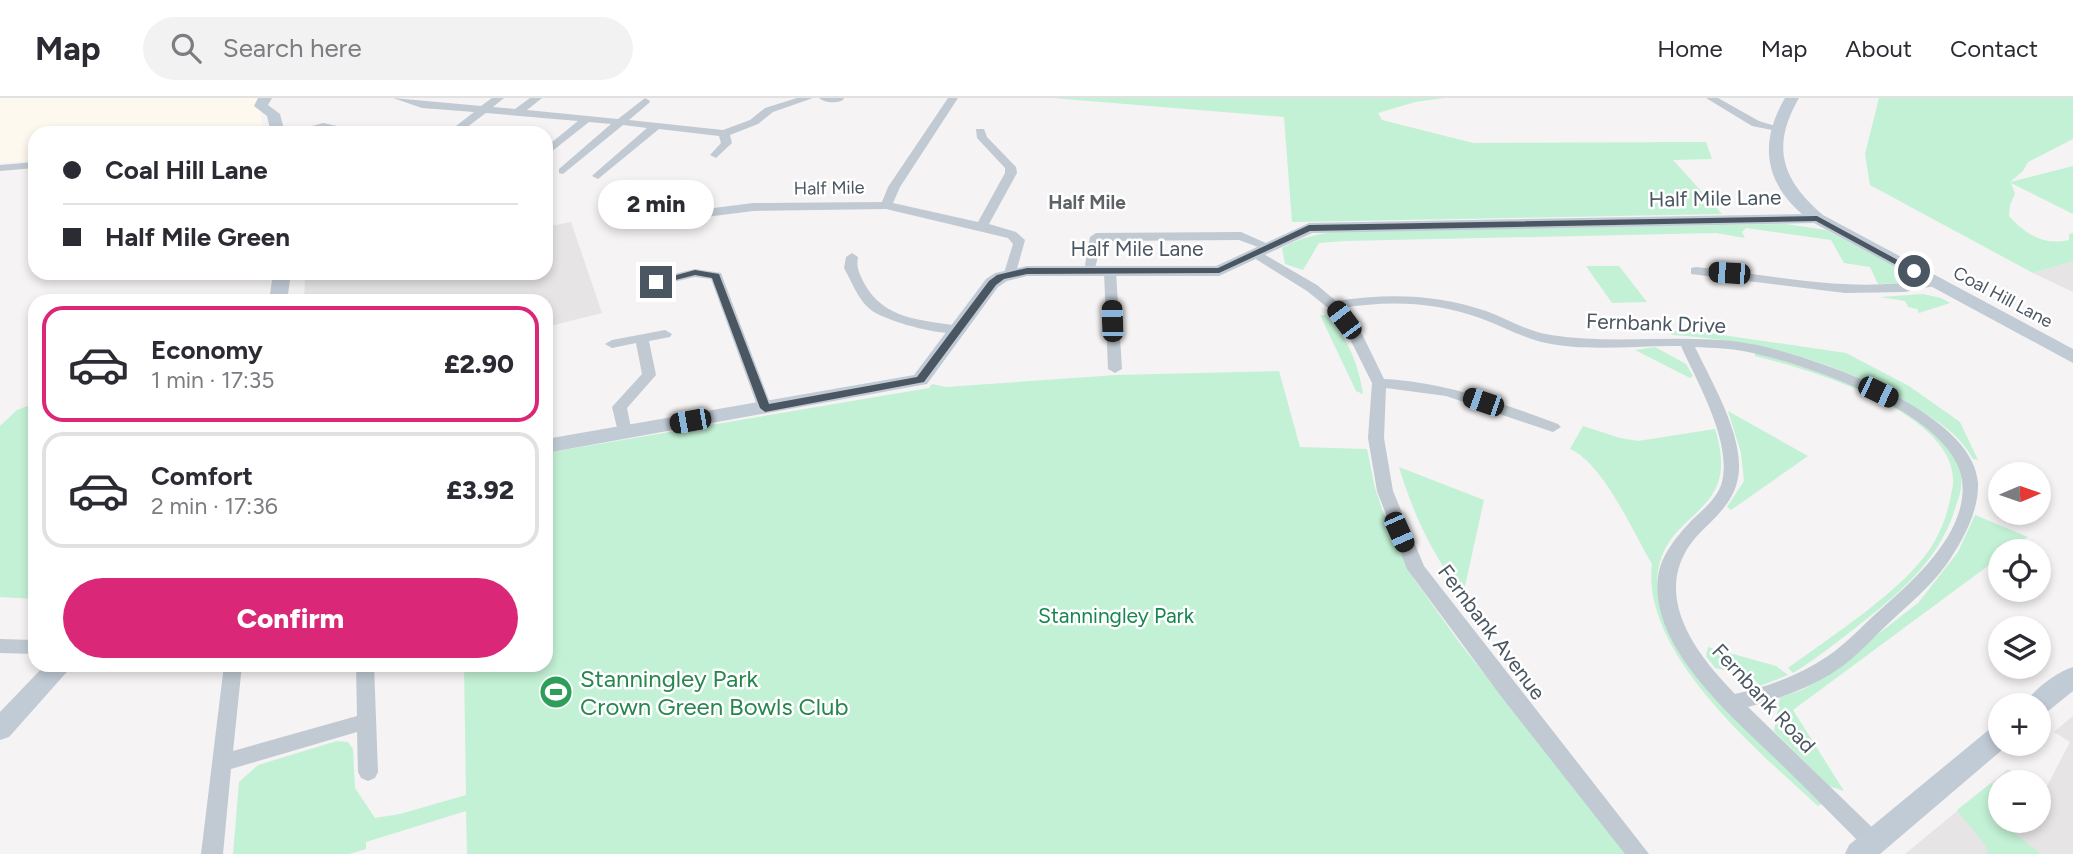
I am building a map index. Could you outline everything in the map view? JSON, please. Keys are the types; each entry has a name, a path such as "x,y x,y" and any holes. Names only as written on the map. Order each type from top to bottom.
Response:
{"street":[{"path":"265,98 261,106 273,114 276,126"},
{"path":"398,98 412,104 724,132 754,122 769,110 808,98"},
{"path":"461,126 499,98"},
{"path":"517,112 537,98"},
{"path":"824,98 839,99"},
{"path":"886,205 894,187 953,98"},
{"path":"1711,98 1756,124 1777,128 1778,120 1793,98"},
{"path":"563,171 645,102"},
{"path":"553,147 587,118"},
{"path":"598,176 656,126"},
{"name":"Coal Hill Lane","path":"1777,128 1775,140 1784,186 1796,202 1817,218 2073,357"},
{"path":"980,131 982,138 1010,167 1010,173 982,226"},
{"path":"716,155 726,144 724,132"},
{"path":"0,168 28,166"},
{"name":"Half Mile","path":"675,217 753,207 886,205 1001,230 1019,240 1019,246 1010,263 1010,274"},
{"name":"Half Mile Lane","path":"1010,274 1027,271 1219,271 1309,228 1817,218"},
{"path":"1091,265 1096,237 1241,236 1333,305 1354,334 1379,383 1415,384 1460,394 1553,427"},
{"path":"852,257 850,268 872,304 885,313 905,320 960,330"},
{"path":"1696,271 1873,291 1910,289 1934,282"},
{"path":"1110,272 1115,369"},
{"path":"654,273 656,282 695,273 716,276 765,408"},
{"path":"553,445 920,380 960,330 992,283 1010,274"},
{"name":"Fernbank Drive","path":"1333,305 1387,298 1417,298 1447,302 1549,339 1579,342 1686,342 1744,347 1843,375 1895,400 1933,425 1962,455 1971,480 1964,518 1947,553 1922,584 1835,661 1767,696 1731,703"},
{"path":"612,344 665,334"},
{"path":"624,433 619,407 649,375 642,338"},
{"name":"Fernbank Road","path":"1686,342 1715,406 1733,461 1730,483 1719,500 1680,544 1670,562 1666,579 1667,598 1676,627 1692,655 1731,703 1866,848"},
{"name":"Fernbank Avenue","path":"1379,383 1376,438 1385,491 1416,569 1507,690 1638,854"},
{"path":"0,646 28,647"},
{"path":"0,729 54,672"},
{"path":"212,854 232,672"},
{"path":"365,672 368,772"},
{"path":"2051,695 2073,677"},
{"path":"222,763 366,721"},
{"path":"1866,848 1988,746"}],"shaded area":[{"path":"0,98 259,98 262,126 28,126 28,161 0,163"},
{"path":"571,222 602,313 553,325 553,294 304,294 305,280 553,280 553,226"},
{"path":"2073,261 2073,292 2033,273"},
{"path":"2073,716 2073,854 1905,854 1988,786 1988,833 2051,833 2051,779 2070,742 2054,732"}],"green space":[{"path":"1052,98 1444,98 1415,102 1378,113 1382,120 1473,143 1706,142 1712,159 1673,160 1722,214 1292,222 1284,117"},
{"path":"1879,98 2073,98 2073,139 2028,162 2023,171 2010,182 2073,166 2073,214 2011,183 2015,194 2009,216 2028,233 2043,240 2069,240 2069,234 2073,233 2073,261 2033,273 1870,185 1865,154"},
{"path":"1786,224 1826,230 1906,272 1902,283 1878,284 1870,267 1844,263 1831,240 1746,228 1742,232 1745,238 1716,233 1319,243 1303,270 1285,264 1282,248 1311,236 1343,231"},
{"path":"1586,266 1619,266 1647,302 1612,303"},
{"path":"1923,294 1950,303 1919,313 1917,309 1908,307 1905,301 1880,297"},
{"path":"1320,315 1326,315 1346,342 1355,361 1363,394 1356,391"},
{"path":"1669,331 1702,332 1846,353 1909,386 1960,422 1978,460 1973,459 1948,429 1915,407 1858,377 1767,348 1672,335"},
{"path":"1655,347 1686,364 1693,376 1690,378 1635,350"},
{"path":"1755,353 1840,380 1903,410 1929,429 1949,449 1961,477 1959,495 1948,528 1927,562 1870,616 1793,673 1788,668 1879,601 1924,557 1943,523 1953,479 1946,455 1929,433 1904,414 1840,383 1755,356"},
{"name":"Stanningley Park","path":"1279,371 1300,447 1367,449 1375,488 1389,529 1414,579 1459,642 1627,854 467,854 466,811 366,842 366,849 349,854 233,854 239,782 258,765 337,741 348,742 353,749 355,788 375,818 400,814 466,795 464,672 553,672 553,452 929,388 932,384 946,387 1116,375"},
{"path":"28,406 28,599 0,597 0,426 17,410"},
{"path":"1728,411 1808,456 1731,510 1727,507 1744,481 1741,453"},
{"path":"1583,426 1638,441 1715,429 1721,457 1719,478 1713,494 1677,532 1666,547 1659,566 1658,588 1667,624 1823,803 1818,806 1765,757 1708,697 1684,665 1665,631 1653,598 1652,564 1605,483 1594,468 1570,449"},
{"path":"1399,467 1484,500 1463,595 1425,534"},
{"path":"1975,515 1988,520 1988,525 1999,525 2028,537 1988,539 1988,566 1793,710 1844,791 1829,786 1774,731 1780,697 1818,681 1918,603 1958,552"},
{"path":"1708,647 1776,666 1788,675 1760,686 1750,675 1715,668 1706,656"},
{"path":"1988,785 1988,833 2014,833 2041,854 1986,854 1988,849 1957,810"}],"place":[{"name":"Stanningley Park Crown Green Bowls Club","path":"556,692"}],"district":[{"name":"Half Mile","path":"1087,202"}],"route":[{"path":"656,282 701,272 716,276 765,408 920,380 1000,276 1027,271 1219,271 1309,228 1817,218 1914,271"}]}
